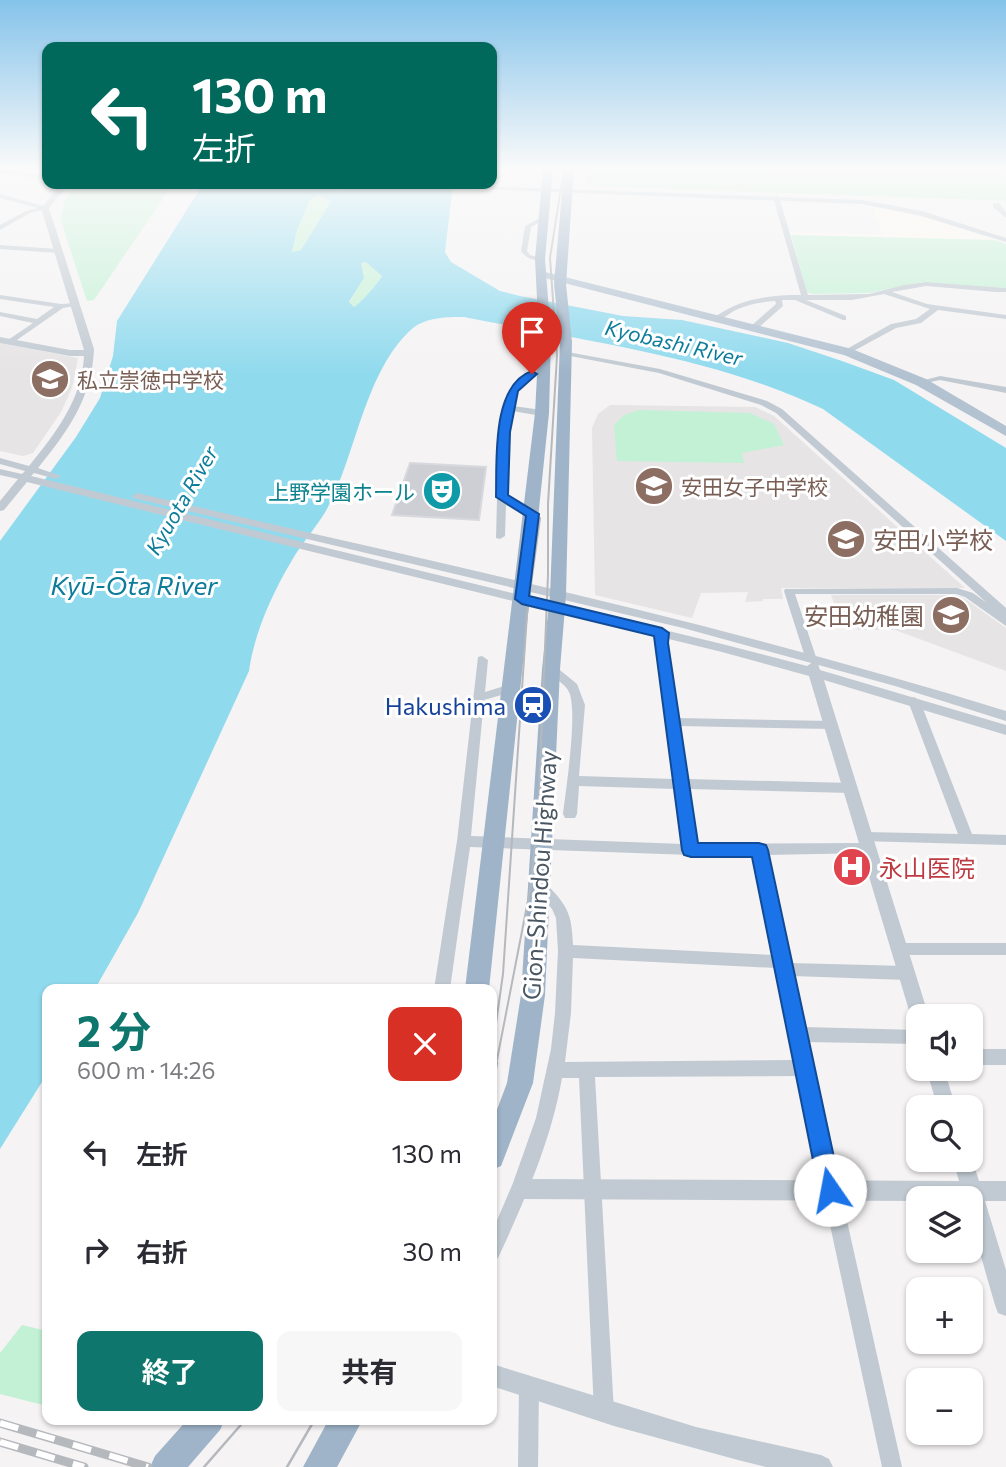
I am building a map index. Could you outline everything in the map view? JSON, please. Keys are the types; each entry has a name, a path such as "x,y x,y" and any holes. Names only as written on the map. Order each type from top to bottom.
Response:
{"highway":[{"path":"540,259 541,237"},
{"name":"Gion-Shindou Highway","path":"497,1144 520,1083 533,995 557,601 566,348 561,282 563,237"},
{"name":"Gion-Shindou Highway","path":"478,984 542,413 545,338 540,259"},
{"path":"166,1467 204,1425"},
{"path":"319,1467 344,1425"}],"main road":[{"path":"540,278 755,326 848,352 921,382 1006,432"}],"street":[{"path":"0,508 72,413 84,387 89,353 54,237"},
{"path":"526,237 524,251 528,256 540,259"},
{"path":"788,237 805,296"},
{"path":"0,247 58,251"},
{"path":"719,318 734,306 805,296 850,298 925,284 1004,290 1006,301"},
{"path":"884,291 910,302 1006,317"},
{"path":"0,297 61,306 76,305"},
{"path":"795,297 843,318"},
{"path":"755,326 780,304 778,300"},
{"path":"2,316 27,301"},
{"path":"11,342 61,306"},
{"path":"848,352 894,326 918,321 937,307"},
{"path":"2,316 39,322"},
{"path":"0,340 69,354 89,353"},
{"path":"566,348 660,371 764,403 779,411 1006,614"},
{"path":"500,536 504,432 513,391 520,382 544,367"},
{"path":"921,382 940,378 1006,390"},
{"path":"509,408 542,413"},
{"path":"0,461 40,477 327,547 810,657 911,685 1006,716"},
{"path":"0,472 27,473"},
{"path":"502,497 532,514"},
{"path":"916,1004 789,591 957,591 969,596 1006,622"},
{"path":"557,601 662,633 914,701 1006,730"},
{"path":"662,633 661,643 691,850"},
{"path":"443,984 464,841 482,660"},
{"path":"551,669 573,687 579,705 570,814"},
{"path":"478,698 510,688"},
{"path":"914,701 967,839"},
{"path":"674,722 832,725"},
{"path":"572,781 851,788"},
{"path":"464,841 759,850 867,843 1006,840"},
{"path":"759,850 830,1190 892,1467"},
{"path":"497,1242 522,1189 541,1134 557,1070 565,1007 566,951 561,909 540,887"},
{"path":"899,949 1006,949"},
{"path":"566,951 906,973"},
{"path":"798,1034 906,1037"},
{"path":"983,1057 1006,1057"},
{"path":"557,1070 804,1068"},
{"path":"587,1070 604,1412"},
{"path":"522,1189 906,1191"},
{"path":"983,1191 1006,1191"},
{"path":"983,1228 1006,1305"},
{"path":"497,1377 604,1412 748,1453 821,1467"},
{"path":"528,1467 529,1387"}],"shaded area":[{"path":"891,237 987,237 995,240"},
{"path":"0,343 78,358 72,388 61,412 33,453 23,456 0,451"},
{"path":"610,405 755,407 774,416 965,588 781,588 783,599 745,602 748,592 701,593 692,618 595,595 592,428 598,414"},
{"path":"831,595 956,595 964,598 1006,628 1006,671 895,630 858,630 852,613 837,612"}],"green space":[{"path":"66,237 137,237 94,300 87,301"},
{"path":"295,237 309,237 301,250 292,252"},
{"path":"792,237 995,240 1006,244 1006,288 923,282 869,293 807,292"},
{"path":"367,262 382,276 354,307 349,303 364,278 361,263"},
{"path":"639,410 750,413 774,424 784,445 742,453 744,463 617,461 614,425 624,415"},
{"path":"22,1325 42,1330 42,1405 0,1394 0,1353"}],"water":[{"name":"Kyū-Ōta River","path":"169,237 295,237 292,252 301,250 309,237 447,237 445,252 451,262 500,291 623,316 682,320 788,343 894,380 1006,448 1006,541 823,409 781,391 737,376 647,352 464,317 437,318 419,324 397,345 383,366 372,389 337,488 327,509 284,574 259,629 249,671 138,913 98,984 42,984 42,1082 0,1149 0,541 76,437 100,398 113,356 117,321","holes":["366,262 382,276 354,307 349,302 364,278 361,263"]}],"building":[{"name":"上野学園ホール","path":"410,463 486,467 479,520 392,515"}],"tram line":[{"path":"497,1060 530,890 538,818 548,575 548,504 557,356 550,258 553,237"},
{"path":"497,1016 503,974 527,614 540,518"},
{"path":"204,1467 241,1425"},
{"path":"287,1467 312,1425"}],"railway":[{"path":"0,1423 148,1467"},
{"path":"0,1442 84,1467"}],"place":[{"name":"私立崇徳中学校","path":"50,379"},
{"name":"安田女子中学校","path":"654,486"},
{"name":"上野学園ホール","path":"442,491"},
{"name":"安田小学校","path":"846,539"},
{"name":"安田幼稚園","path":"951,615"},
{"name":"Hakushima","path":"533,705"},
{"name":"永山医院","path":"852,867"}],"route":[{"path":"532,374 513,391 504,432 502,497 510,504 532,514 522,599 662,633 661,643 691,850 759,850 830,1190"}],"water label":[{"name":"Kyobashi River","path":"674,342"},
{"name":"Kyuota River","path":"181,500"}]}
